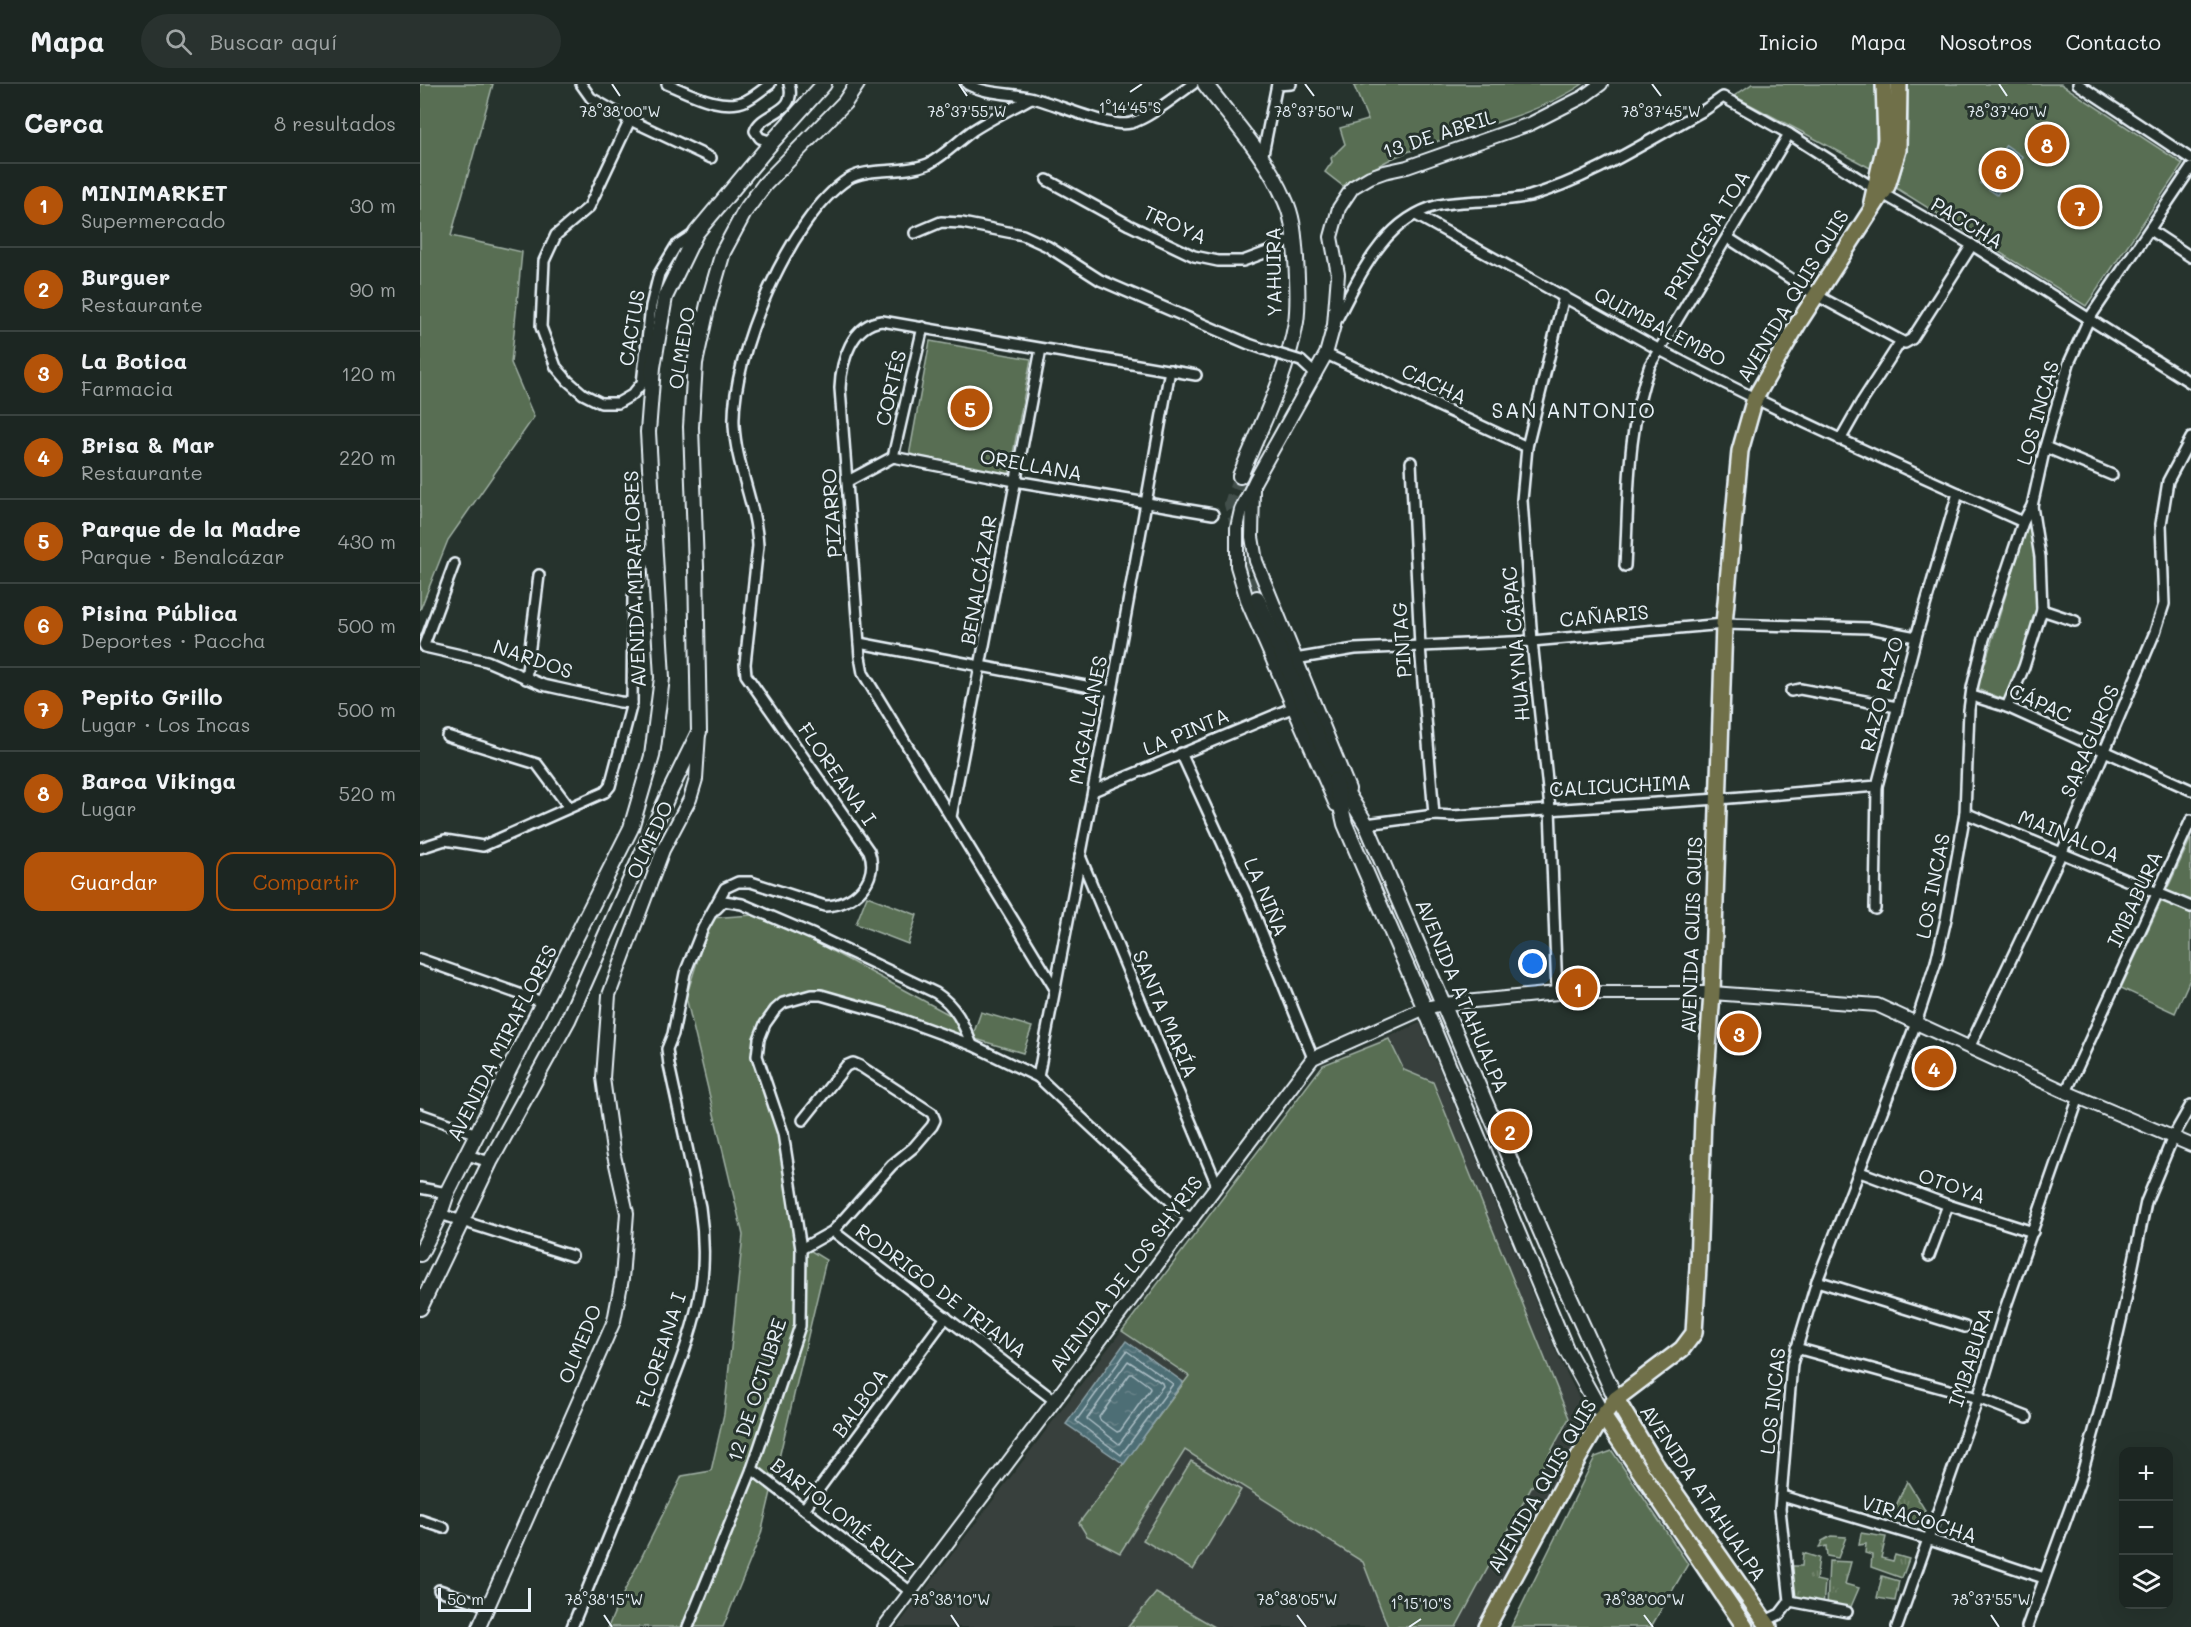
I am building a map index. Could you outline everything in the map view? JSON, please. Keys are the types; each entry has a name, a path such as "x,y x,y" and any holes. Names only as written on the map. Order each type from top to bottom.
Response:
{"main road":[{"name":"AVENIDA MIRAFLORES","path":"420,1254 440,1214 447,1193 545,1003 631,828 652,756 662,678 648,432 653,367 665,297 696,233 824,84"},
{"name":"OLMEDO","path":"699,732 691,427 695,363 708,304 723,252 745,211 765,184 845,102 857,84"},
{"name":"YAHUIRA","path":"1205,84 1262,159 1285,198 1292,218 1294,238 1296,320 1290,351 1240,476"},
{"name":"AVENIDA QUIS QUIS","path":"1879,191 1886,140 1884,84"},
{"name":"AVENIDA QUIS QUIS","path":"1487,1627 1603,1416 1616,1399 1682,1349 1694,1333 1703,1118 1712,993 1724,624 1740,451 1755,398 1870,209 1898,150 1899,84"},
{"path":"1257,598 1332,769 1363,819"},
{"path":"420,1308 490,1162 568,1020 664,804 699,732"},
{"path":"1332,769 1345,825"},
{"name":"AVENIDA ATAHUALPA","path":"1363,819 1555,1265 1616,1399 1655,1464 1767,1624"},
{"name":"AVENIDA ATAHUALPA","path":"1345,825 1425,1008 1566,1349 1603,1416"},
{"path":"1603,1416 1745,1627"}],"street":[{"path":"581,84 591,98 630,120 711,158"},
{"path":"666,84 707,101 736,103 747,100 770,84"},
{"path":"772,142 760,138 755,131 757,125 778,112 789,101 791,93 789,84"},
{"path":"967,84 981,90 1031,98 1108,121 1126,124 1142,119 1193,84"},
{"path":"1262,159 1277,85 1291,84"},
{"name":"13 DE ABRIL","path":"1353,187 1384,172 1407,167 1530,124 1583,97 1601,84"},
{"path":"2078,84 2191,159"},
{"path":"2094,84 2098,97"},
{"name":"PACCHA","path":"1416,215 1438,206 1528,196 1577,178 1696,115 1723,97 1789,134 1879,191 1972,245 2191,383"},
{"name":"FLOREANA I","path":"572,1627 688,1339 699,1295 703,1269 703,1229 669,1065 668,1049 685,973 710,915 725,888 738,882 751,882 825,906 836,906 847,902 861,890 871,871 873,861 869,851 751,684 745,669 758,546 755,519 738,453 735,413 741,370 765,300 784,260 812,212 825,197 840,184 856,175 916,168 927,164 973,130 1031,98"},
{"name":"CACTUS","path":"630,120 589,207 555,235 544,261 542,327 556,367 583,394 601,403 618,403 632,395 642,383 651,306 659,274 676,246 696,233"},
{"name":"PRINCESA TOA","path":"1625,566 1634,423 1643,384 1659,349 1789,134"},
{"name":"LOS INCAS","path":"1790,1601 1780,1509 1792,1364 1818,1281 1916,1023 1940,946 1965,813 1968,710 1984,639 2023,522 2032,506 2045,447 2069,363 2089,319 2191,168"},
{"name":"TROYA","path":"1047,180 1129,225 1194,256 1218,261 1243,261 1270,251 1294,238"},
{"name":"AVENIDA ATAHUALPA","path":"1345,825 1248,603 1237,566 1237,528 1241,510 1255,481 1326,354 1334,325 1338,274 1331,237 1339,208 1353,187"},
{"path":"1334,325 1379,245 1416,215"},
{"name":"QUIMBALEMBO","path":"1416,215 1659,349 1755,398 1840,440 2023,522"},
{"path":"915,233 940,222 962,223 1023,235 1047,246 1100,280 1249,344 1300,361 1316,375"},
{"path":"2150,230 2191,257"},
{"path":"1728,238 1816,296 1903,342"},
{"path":"1840,440 1861,403 1903,342 1912,339 1972,245"},
{"name":"HUAYNA CÁPAC","path":"1557,993 1550,808 1532,641 1522,500 1527,447 1564,296"},
{"name":"PIZARRO","path":"1054,987 867,683 861,666 840,378 844,362 856,335 864,326 875,322 923,327 1196,375"},
{"name":"CORTÉS","path":"893,457 923,327"},
{"name":"BENALCÁZAR","path":"951,817 982,666 1041,349"},
{"name":"CACHA","path":"1326,354 1527,447"},
{"name":"MAGALLANES","path":"1038,1077 1112,691 1170,370"},
{"name":"SARAGUROS","path":"1970,1046 2062,852 2155,632 2164,604 2161,524 2168,481 2191,438"},
{"path":"2045,447 2112,475"},
{"path":"848,481 893,457"},
{"name":"ORELLANA","path":"893,457 1015,481 1213,514"},
{"name":"PINTAG","path":"1411,462 1420,646 1434,815"},
{"name":"AVENIDA ATAHUALPA","path":"1255,481 1252,496 1252,537 1256,561 1363,819"},
{"name":"RAZO RAZO","path":"1875,909 1877,786 1916,637 1958,494"},
{"path":"2007,707 2024,667 2042,610 2040,557 2032,506"},
{"path":"420,848 445,840 483,846 605,792 612,784 632,703 633,597 654,543"},
{"name":"NARDOS","path":"454,564 425,647 487,661 543,685 632,703"},
{"path":"526,679 539,575"},
{"path":"2042,610 2075,621"},
{"name":"CAÑARIS","path":"1295,659 1333,651 1532,641 1724,624 1869,628 1916,637"},
{"path":"859,643 1112,691"},
{"path":"1791,691 1800,689 1897,706"},
{"name":"CÁPAC","path":"1972,696 2007,707 2191,790"},
{"name":"LA PINTA","path":"1093,791 1294,707"},
{"name":"OLMEDO","path":"479,1627 614,1321 622,1279 627,1213 613,1151 603,1078 609,995 663,850 690,799 696,779 699,732"},
{"path":"447,736 537,764 569,807"},
{"name":"LA NIÑA","path":"1181,753 1250,903 1313,1058"},
{"name":"CALICUCHIMA","path":"1363,819 1453,816 1718,799 1877,786"},
{"name":"MAINALOA","path":"1965,813 2191,907"},
{"name":"IMBABURA","path":"2066,1092 2191,820"},
{"name":"SANTA MARÍA","path":"1080,856 1217,1185"},
{"path":"710,915 723,902 742,904 900,975 951,1003 960,1016 972,1045"},
{"path":"420,959 545,1003"},
{"name":"AVENIDA DE LOS SHYRIS","path":"884,1627 1313,1058 1425,1008 1444,1004 1557,993 1712,993 1877,1005 2066,1092 2191,1144"},
{"name":"12 DE OCTUBRE","path":"688,1627 752,1469 800,1326 801,1249 783,1133 757,1056 759,1039 765,1024 783,1003 811,995 821,995 884,1013 972,1045 1038,1077 1192,1221"},
{"path":"801,1249 832,1231 892,1165 914,1147 932,1126 934,1120 932,1113 853,1063 846,1066 803,1120"},
{"name":"IMBABURA","path":"1897,1627 1978,1398 2079,1097"},
{"path":"2026,1627 2080,1480 2103,1399 2146,1202 2173,1137 2191,1105"},
{"path":"420,1114 477,1134"},
{"path":"467,1155 490,1162"},
{"name":"OTOYA","path":"1860,1172 2033,1232"},
{"path":"420,1188 447,1193"},
{"path":"1929,1256 1948,1204"},
{"path":"440,1214 572,1256"},
{"name":"RODRIGO DE TRIANA","path":"832,1231 1055,1401"},
{"path":"1818,1281 1965,1327"},
{"name":"BALBOA","path":"804,1509 946,1317"},
{"path":"1796,1348 1978,1398 2027,1417"},
{"name":"BARTOLOMÉ RUIZ","path":"752,1469 911,1592"},
{"name":"VIRACOCHA","path":"1782,1496 1927,1539 2044,1578"},
{"path":"420,1520 444,1527"},
{"path":"439,1590 488,1606"},
{"path":"1767,1624 1780,1614 1790,1601 1847,1612"}],"shaded area":[{"path":"1420,1023 1557,1354 1589,1418 1476,1627 897,1627 1323,1065"}],"green space":[{"path":"420,84 493,84 451,236 522,252 511,363 534,417 448,540 420,610"},
{"path":"1368,84 1583,84 1538,108 1414,149 1343,186 1325,172 1332,162 1331,158 1345,144 1340,128 1368,120 1354,86"},
{"path":"1752,84 1876,84 1876,149 1872,169 1734,96"},
{"path":"1908,84 2061,84 2183,164 2086,306 1896,188 1906,149"},
{"path":"930,341 1031,359 1009,475 909,456"},
{"path":"2038,514 2048,606 2014,703 1977,689 2026,529"},
{"path":"2191,838 2191,977 2175,1013 2121,988"},
{"path":"867,896 917,915 908,944 856,924"},
{"path":"752,915 806,937 950,1015 959,1022 965,1036 823,990 808,990 781,999 756,1033 756,1054 781,1140 798,1243 826,1260 761,1534 723,1627 608,1627 682,1476 711,1471 724,1414 743,1235 686,997 711,918"},
{"path":"981,1012 1032,1027 1023,1053 972,1038"},
{"path":"1389,1039 1404,1070 1433,1082 1569,1418 1456,1627 1388,1627 1363,1562 1185,1450 1120,1553 1087,1536 1079,1523 1189,1376 1122,1331 1323,1065"},
{"path":"1612,1451 1688,1564 1651,1627 1511,1627 1595,1457"},
{"path":"1191,1461 1241,1490 1193,1570 1143,1540"},
{"path":"1907,1481 1925,1510 1921,1525 1891,1517"},
{"path":"1861,1533 1886,1537 1881,1558 1893,1561 1895,1555 1909,1559 1902,1578 1871,1567 1872,1555 1865,1553 1866,1544 1859,1545"},
{"path":"1831,1536 1846,1537 1838,1558 1827,1556 1826,1546 1819,1548 1822,1541"},
{"path":"1803,1553 1819,1558 1816,1580 1825,1582 1823,1607 1794,1604 1788,1566 1802,1566"},
{"path":"1829,1561 1851,1562 1845,1584 1859,1588 1850,1609 1827,1607"},
{"path":"1882,1576 1899,1581 1895,1601 1877,1598"},
{"path":"1156,1593 1215,1627 1128,1627"}],"water":[{"path":"2006,145 2023,157 1997,195 1980,183"},
{"path":"2084,198 2093,207 2084,216 2076,206"},
{"path":"1126,1341 1183,1382 1124,1464 1066,1424"}],"tunnel":[{"path":"1240,476 1231,504 1257,598"}],"place":[{"name":"Barca Vikinga","path":"2047,144"},
{"name":"Pisina Pública","path":"2001,170"},
{"name":"Pepito Grillo","path":"2080,207"},
{"name":"Parque de la Madre","path":"970,408"},
{"name":"MINIMARKET","path":"1578,988"},
{"name":"La Botica","path":"1739,1033"},
{"name":"Brisa & Mar","path":"1934,1068"},
{"name":"Burguer","path":"1510,1131"}],"district":[{"name":"SAN ANTONIO","path":"1574,411"}]}
